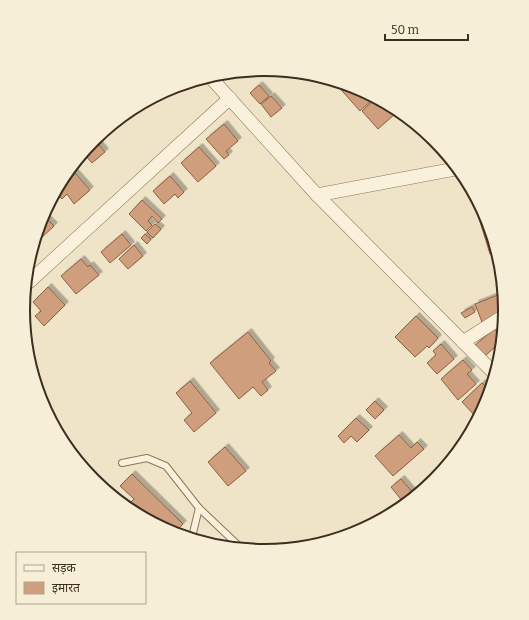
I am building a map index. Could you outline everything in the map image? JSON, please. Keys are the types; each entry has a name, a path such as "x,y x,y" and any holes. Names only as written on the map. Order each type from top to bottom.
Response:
{"street":[{"path":"214,81 317,196 491,369"},
{"path":"32,279 230,98"},
{"path":"317,196 453,169"},
{"path":"463,342 498,319"}],"lane":[{"path":"122,463 147,458 166,466 199,508 235,542"},
{"path":"193,533 199,508"}],"building":[{"path":"259,85 269,96 260,104 250,93"},
{"path":"339,88 370,101 360,111"},
{"path":"271,96 282,108 271,117 261,104"},
{"path":"372,102 394,115 378,129 362,111"},
{"path":"224,124 238,141 226,151 229,155 224,159 206,139"},
{"path":"99,144 105,152 92,163 86,157"},
{"path":"199,147 216,166 198,182 181,163"},
{"path":"75,173 90,190 74,204 67,194 62,199 59,196"},
{"path":"170,176 184,192 178,198 175,194 164,204 153,191"},
{"path":"142,200 162,219 158,223 152,216 148,221 152,225 146,231 129,214"},
{"path":"477,212 487,235 492,253 490,254"},
{"path":"48,220 54,226 41,238"},
{"path":"155,224 161,229 153,238 147,232"},
{"path":"122,234 131,245 110,263 101,252"},
{"path":"145,234 151,239 147,244 141,238"},
{"path":"134,245 143,256 128,269 119,259"},
{"path":"81,259 88,267 90,265 99,275 76,294 61,276"},
{"path":"48,287 65,305 44,326 35,316 41,311 33,302"},
{"path":"498,295 499,315 482,322 475,304"},
{"path":"472,307 475,312 465,318 461,313"},
{"path":"416,316 438,338 429,348 427,346 415,357 395,337"},
{"path":"494,329 498,333 496,346 484,357 474,346"},
{"path":"248,332 271,361 269,363 276,371 262,382 268,390 261,396 253,387 239,399 210,363"},
{"path":"441,344 454,359 437,374 427,363 436,355 433,351"},
{"path":"463,360 472,370 467,374 476,384 458,400 441,379"},
{"path":"190,381 216,413 194,432 184,420 192,413 176,393"},
{"path":"482,383 486,387 474,415 462,402"},
{"path":"375,401 384,410 375,419 366,410"},
{"path":"356,418 369,430 357,442 351,436 344,443 338,436"},
{"path":"399,435 411,448 417,442 424,449 393,476 375,456"},
{"path":"225,447 246,471 228,486 208,462"},
{"path":"132,474 183,524 179,528 147,513 131,502 134,499 120,486"},
{"path":"401,479 412,492 402,500 391,487"}]}
